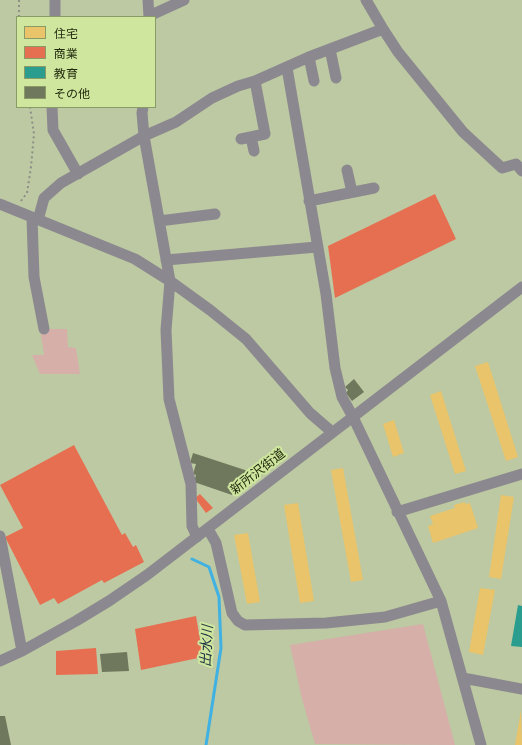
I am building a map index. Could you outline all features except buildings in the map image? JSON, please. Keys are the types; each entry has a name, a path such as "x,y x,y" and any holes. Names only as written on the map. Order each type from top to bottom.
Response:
{"street":[{"path":"55,0 55,16"},
{"path":"148,0 149,16"},
{"path":"151,16 184,0"},
{"path":"366,0 383,30 398,52 463,132 502,168 516,164 522,171"},
{"path":"44,329 34,277 35,219 44,198 61,183 144,136 176,122 212,98 238,86 287,68 309,57 383,30"},
{"path":"330,49 336,78"},
{"path":"309,57 314,80"},
{"path":"287,68 326,294 335,368 342,397 441,601 482,745"},
{"path":"254,151 246,138 265,134 255,81"},
{"path":"52,108 53,130 78,174"},
{"path":"143,108 144,136 170,281 166,330 169,399 191,484 192,526 197,537"},
{"path":"347,170 352,192"},
{"path":"309,201 374,188"},
{"path":"0,204 135,259 170,281 210,310 246,340 310,413 332,432"},
{"path":"159,221 215,214"},
{"path":"166,260 317,247"},
{"name":"新所沢街道","path":"0,661 22,651 110,601 208,529 522,287"},
{"path":"397,512 522,474"},
{"path":"208,529 216,543 232,613 238,621 245,625 326,623 378,617 441,601"},
{"path":"0,536 22,651"},
{"path":"464,678 522,690"}],"path":[{"path":"19,0 20,16"},
{"path":"14,210 27,193 34,134 30,108"}],"shaded area":[{"path":"40,329 67,329 68,347 76,348 80,374 40,374 32,355 44,355"},
{"path":"423,624 455,745 315,744 302,699 290,645"}],"waterway":[{"name":"出水川","path":"192,559 209,567 219,597 221,648 206,745"}]}
